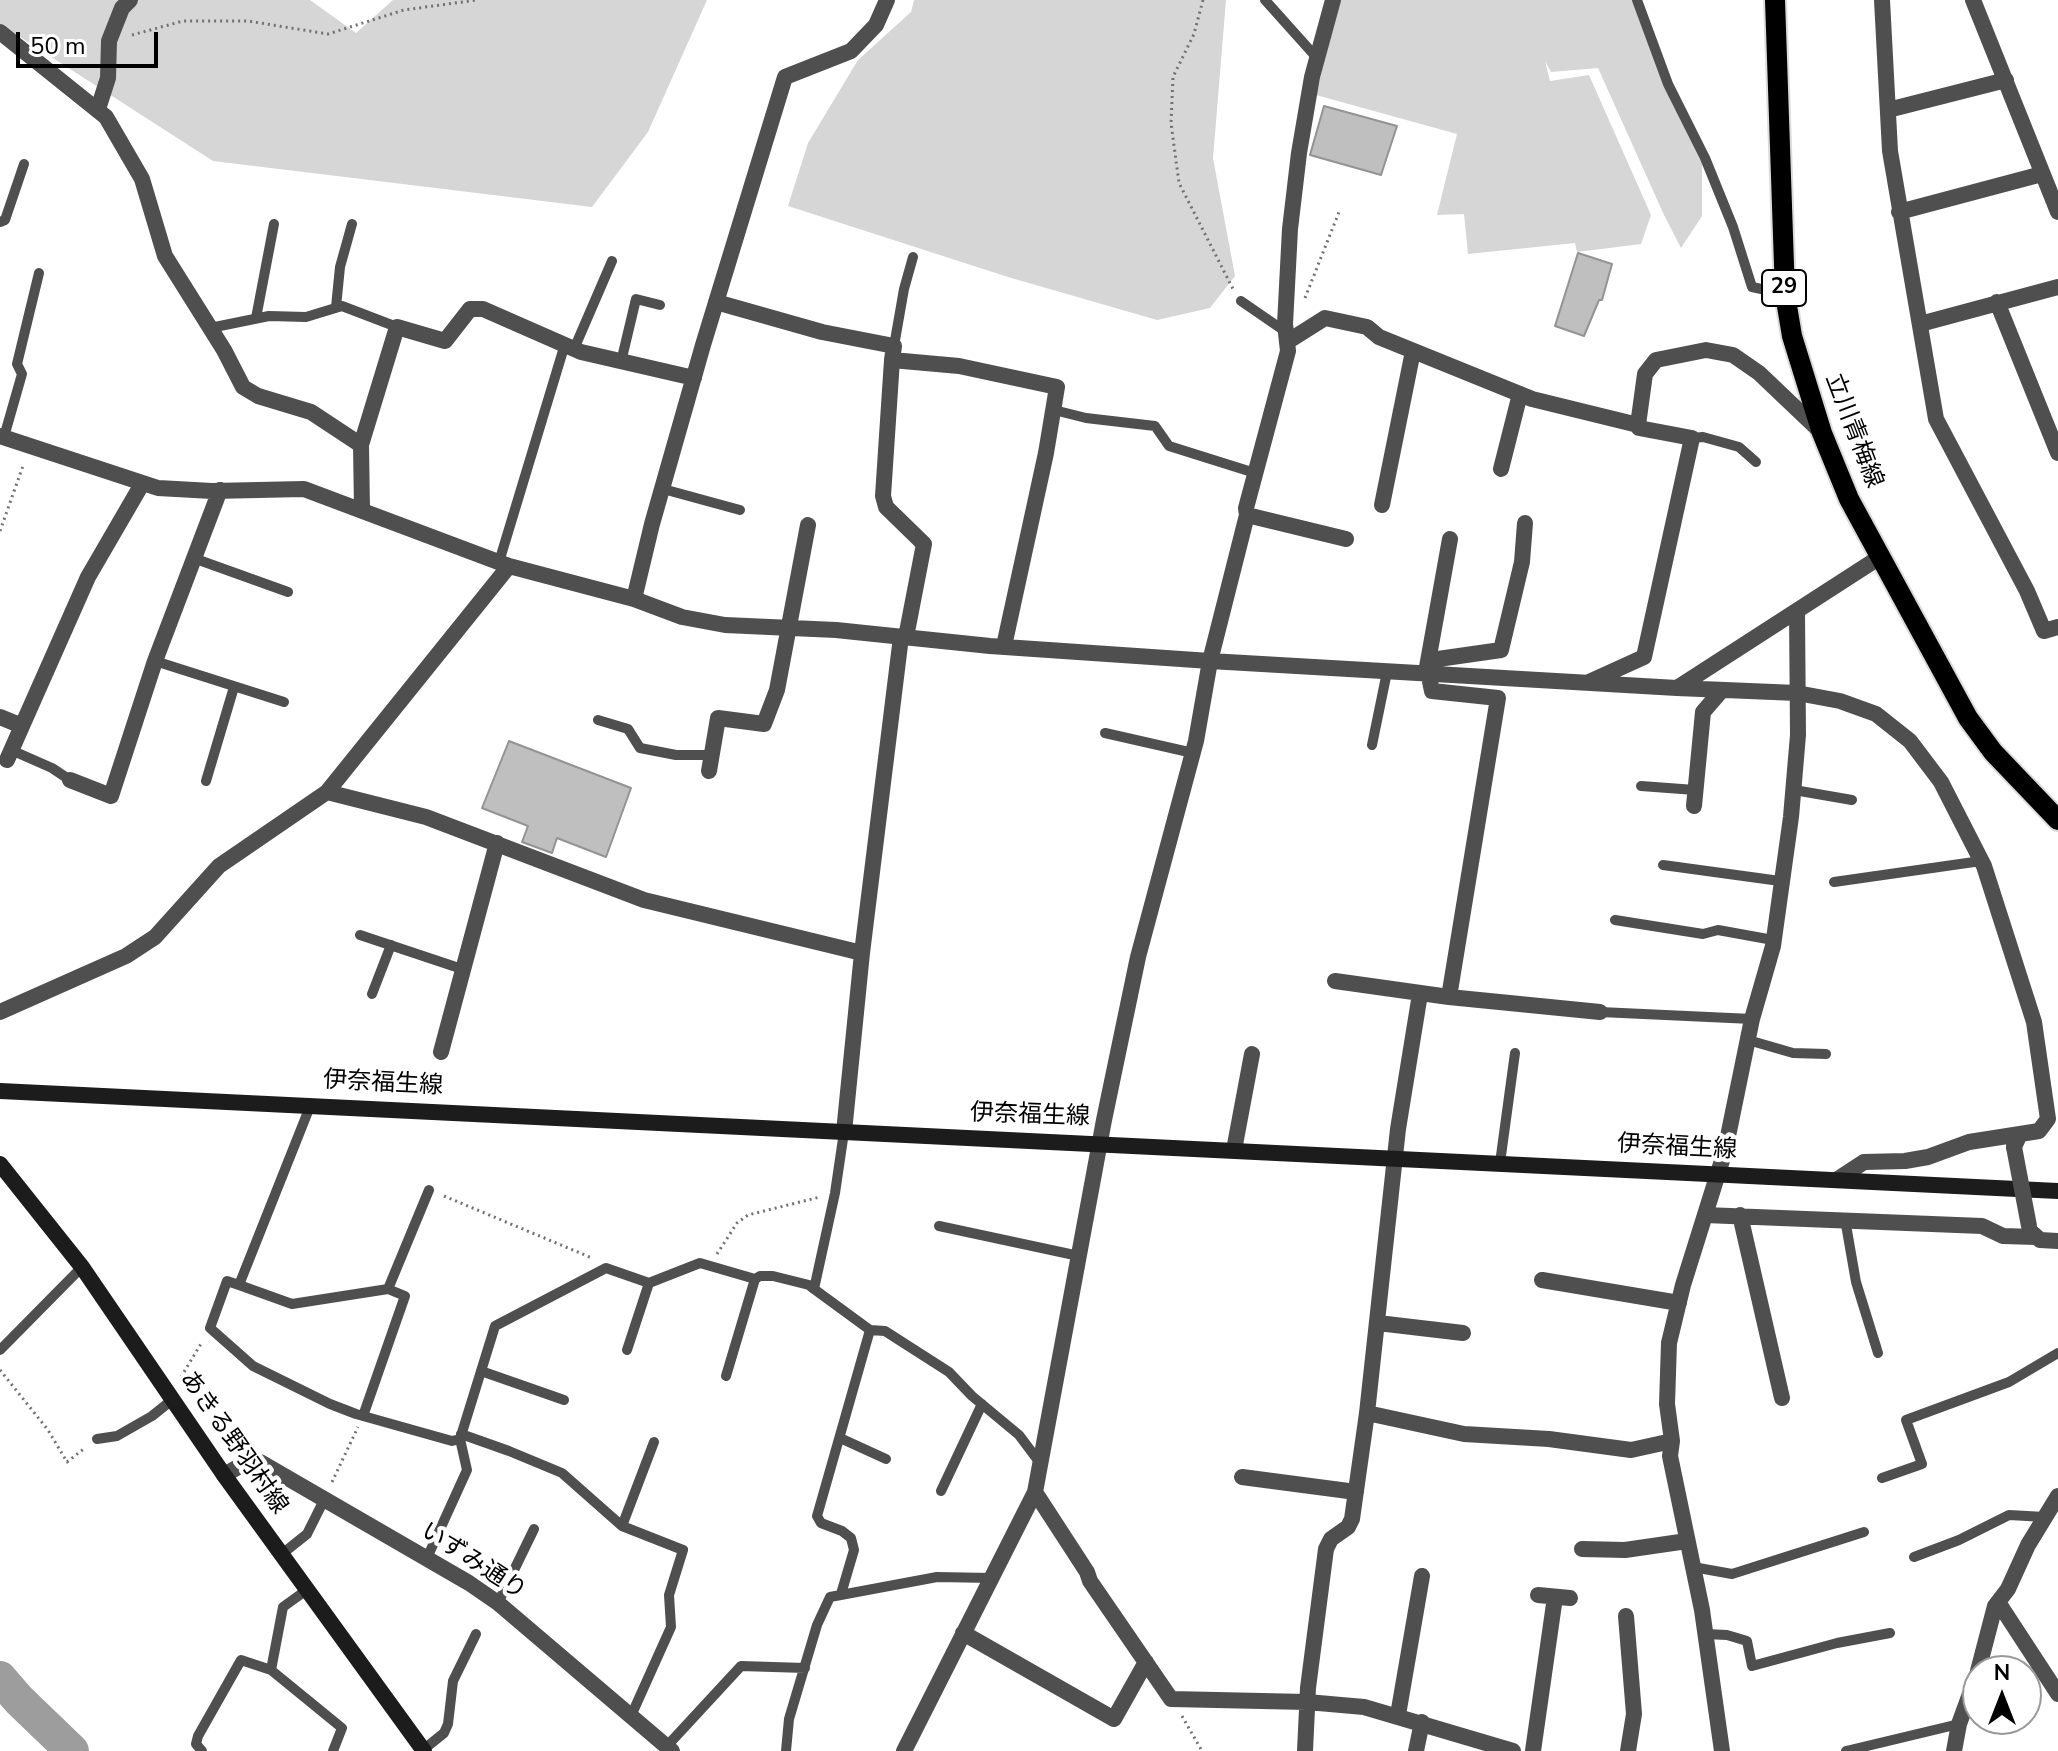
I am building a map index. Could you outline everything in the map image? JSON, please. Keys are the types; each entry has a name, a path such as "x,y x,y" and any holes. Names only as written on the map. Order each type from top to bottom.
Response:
{"main road":[{"name":"立川青梅線","path":"1775,0 1785,294 1792,336 1822,433 1849,499 1968,718 1993,752 2058,820"},
{"name":"伊奈福生線","path":"0,1091 1100,1142 2058,1191"},
{"name":"あきる野羽村線","path":"0,1164 82,1267 224,1475 424,1751"}],"street":[{"path":"98,109 108,78 109,41 122,8 130,0"},
{"path":"634,599 694,378 785,77 851,51 876,25 887,0"},
{"path":"904,1751 1035,1492 1138,957 1193,753 1210,661 1247,515 1246,508 1288,351 1290,229 1299,153 1317,58 1333,0"},
{"path":"1882,0 1890,151 1936,419 2027,591 2044,631 2058,627"},
{"path":"1973,0 2058,212"},
{"path":"0,32 106,117 142,179 161,248 243,387 258,396 311,412 361,445"},
{"path":"1888,110 2006,80"},
{"path":"1899,212 2042,174"},
{"path":"1920,324 2058,287"},
{"path":"716,302 893,353 1057,387 1004,646"},
{"path":"1997,302 2058,453"},
{"path":"362,510 361,445 397,327 445,341 470,309 476,308 570,347 694,378"},
{"path":"1286,337 1325,318 1367,327 1379,337 1520,394 1638,425 1639,428 1692,438 1644,657 1585,684"},
{"path":"1638,425 1645,374 1656,360 1706,350 1733,355 1759,373 1822,433"},
{"path":"1382,505 1413,351"},
{"path":"844,1132 862,953 904,637 924,544 886,507 883,496 893,353"},
{"path":"1501,469 1520,394"},
{"path":"2,436 158,488 304,489 504,564 634,599 682,617 725,625 836,630 1004,646 1429,675 1797,693 1840,701 1876,714 1910,741 1941,782 1981,861 2034,1022 2048,1119 2039,1131 2017,1140 1969,1142 1928,1157 1864,1162 1838,1179"},
{"path":"9,755 88,577 142,484"},
{"path":"70,780 111,796 155,661 220,490"},
{"path":"1247,515 1346,539"},
{"path":"1429,675 1438,659 1501,650 1522,562 1525,523"},
{"path":"710,763 718,718 764,724 777,690 808,525"},
{"path":"1449,997 1498,698 1432,691 1427,667 1450,539"},
{"path":"1677,688 1880,557"},
{"path":"0,1012 126,956 155,937 219,866 327,792 504,564"},
{"path":"1722,1751 1705,1634 1670,1456 1672,1441 1667,1404 1669,1343 1719,1174 1752,1019 1773,940 1794,790 1798,735 1797,611"},
{"path":"1694,798 1703,712 1722,690"},
{"path":"0,717 22,726"},
{"path":"327,792 426,817 644,900 862,953"},
{"path":"441,1052 497,843"},
{"path":"1335,981 1420,994 1600,1012"},
{"path":"1305,1751 1307,1702 1326,1549 1331,1539 1348,1527 1352,1519 1378,1323 1395,1158 1420,994"},
{"path":"1234,1150 1252,1054"},
{"path":"2017,1140 2033,1231"},
{"path":"1705,1215 1982,1226 2003,1236 2033,1231 2058,1241"},
{"path":"1740,1215 1782,1398"},
{"path":"1542,1280 1679,1303"},
{"path":"1378,1323 1463,1333"},
{"path":"1367,1413 1464,1434 1549,1439 1631,1450 1672,1441"},
{"name":"いずみ通り","path":"224,1475 247,1462 260,1462 427,1558 498,1603 669,1749"},
{"path":"1242,1477 1356,1492"},
{"path":"1035,1492 1090,1581 1171,1699 1307,1702 1364,1707 1509,1750"},
{"path":"1982,1655 1995,1606 2008,1589 2028,1545 2058,1496"},
{"path":"1582,1549 1625,1550 1687,1541"},
{"path":"1398,1715 1422,1576"},
{"path":"1533,1751 1554,1597"},
{"path":"1998,1602 2058,1694"},
{"path":"1626,1616 1634,1714 1628,1751"},
{"path":"963,1633 1114,1719 1146,1662"},
{"path":"1954,1751 1962,1716"},
{"path":"1416,1751 1422,1722"}],"lane":[{"path":"1265,0 1317,58"},
{"path":"1637,0 1668,84 1705,158 1733,227 1752,287 1785,294"},
{"path":"0,222 5,220 24,164"},
{"path":"256,318 274,224"},
{"path":"336,307 340,267 352,224"},
{"path":"893,353 913,257"},
{"path":"504,564 570,347 612,261"},
{"path":"2,436 22,374 17,364 39,273"},
{"path":"621,362 636,299 660,305"},
{"path":"1241,301 1286,337"},
{"path":"210,328 256,318 306,317 336,307 352,307 397,327"},
{"path":"1054,410 1086,418 1155,426 1169,446 1255,473"},
{"path":"1692,438 1703,437 1739,447 1756,462"},
{"path":"663,489 740,510"},
{"path":"196,559 288,592"},
{"path":"155,661 284,702"},
{"path":"1372,745 1387,672"},
{"path":"206,781 234,687"},
{"path":"598,720 628,729 640,748 710,763"},
{"path":"1105,733 1193,753"},
{"path":"9,755 52,768 70,780"},
{"path":"1641,786 1694,798"},
{"path":"1794,790 1852,800"},
{"path":"1834,882 1981,861"},
{"path":"1663,865 1780,881"},
{"path":"1615,920 1703,934 1718,930 1773,940"},
{"path":"360,935 462,969"},
{"path":"372,994 391,945"},
{"path":"1600,1012 1752,1019"},
{"path":"1748,1040 1793,1053 1826,1054"},
{"path":"1500,1163 1515,1053"},
{"path":"239,1285 311,1104"},
{"path":"814,1289 835,1193 844,1132"},
{"path":"388,1289 429,1190"},
{"path":"1845,1219 1856,1282 1878,1353"},
{"path":"939,1226 1079,1256"},
{"path":"427,1558 467,1470 460,1436 495,1326 606,1268 649,1283 700,1263 755,1279"},
{"path":"0,1350 82,1267"},
{"path":"726,1376 755,1279 773,1276 809,1285 870,1330 885,1331 949,1372 1019,1435 1041,1463"},
{"path":"363,1416 405,1296 388,1289 292,1304 227,1281 208,1332 253,1366 330,1404 363,1416 452,1441 460,1436 509,1451 562,1473 622,1526 683,1550 669,1595 671,1627 631,1716"},
{"path":"627,1350 649,1283"},
{"path":"841,1594 854,1550 851,1538 821,1523 817,1516 870,1330"},
{"path":"1882,1478 1922,1464 1906,1420 2009,1382 2058,1353"},
{"path":"481,1371 564,1400"},
{"path":"97,1439 117,1436 152,1416 172,1400"},
{"path":"941,1491 982,1404"},
{"path":"840,1438 886,1459"},
{"path":"622,1526 654,1442"},
{"path":"282,1554 307,1534 324,1500"},
{"path":"1914,1557 1959,1540 2009,1515 2045,1517"},
{"path":"498,1603 534,1529"},
{"path":"1693,1567 1732,1574 1864,1532"},
{"path":"786,1751 789,1719 817,1625 830,1597 937,1577 992,1578"},
{"path":"271,1670 283,1607 308,1589"},
{"path":"1705,1634 1727,1635 1747,1641 1752,1666 1837,1643 1890,1633"},
{"path":"424,1751 444,1733 448,1724 453,1681 476,1634"},
{"path":"202,1751 196,1744 198,1736 241,1660 271,1670 342,1728 333,1751"},
{"path":"669,1749 741,1666 805,1668"},
{"path":"1846,1751 1959,1724"}],"path":[{"path":"109,41 183,21 248,21 328,34 404,10 477,0"},
{"path":"1203,0 1194,34 1173,77 1171,123 1179,183 1221,269 1241,301"},
{"path":"1301,308 1339,212"},
{"path":"0,531 30,447"},
{"path":"429,1190 601,1262 606,1268"},
{"path":"710,1265 737,1223 748,1215 835,1193"},
{"path":"181,1377 208,1332"},
{"path":"0,1370 48,1430 67,1462 97,1439"},
{"path":"324,1500 363,1416"},
{"path":"1171,1699 1202,1751"}],"shaded area":[{"path":"0,0 310,0 356,33 393,0 707,0 648,132 592,207 213,161 0,24"},
{"path":"914,0 1226,0 1213,158 1235,276 1210,308 1157,320 1008,277 788,206 808,143 858,60 911,12"},
{"path":"1339,0 1633,0 1664,86 1702,164 1702,216 1681,248 1598,68 1551,72 1545,61 1550,81 1589,75 1651,215 1641,244 1577,252 1575,243 1468,254 1464,214 1437,215 1457,134 1316,95"}],"building":[{"path":"1324,106 1397,126 1381,175 1310,155"},
{"path":"1578,253 1612,264 1602,300 1599,300 1584,336 1555,326"},
{"path":"509,741 631,788 606,857 557,838 552,853 522,842 528,826 482,808"}],"waterway":[{"path":"0,1678 72,1751"}]}
